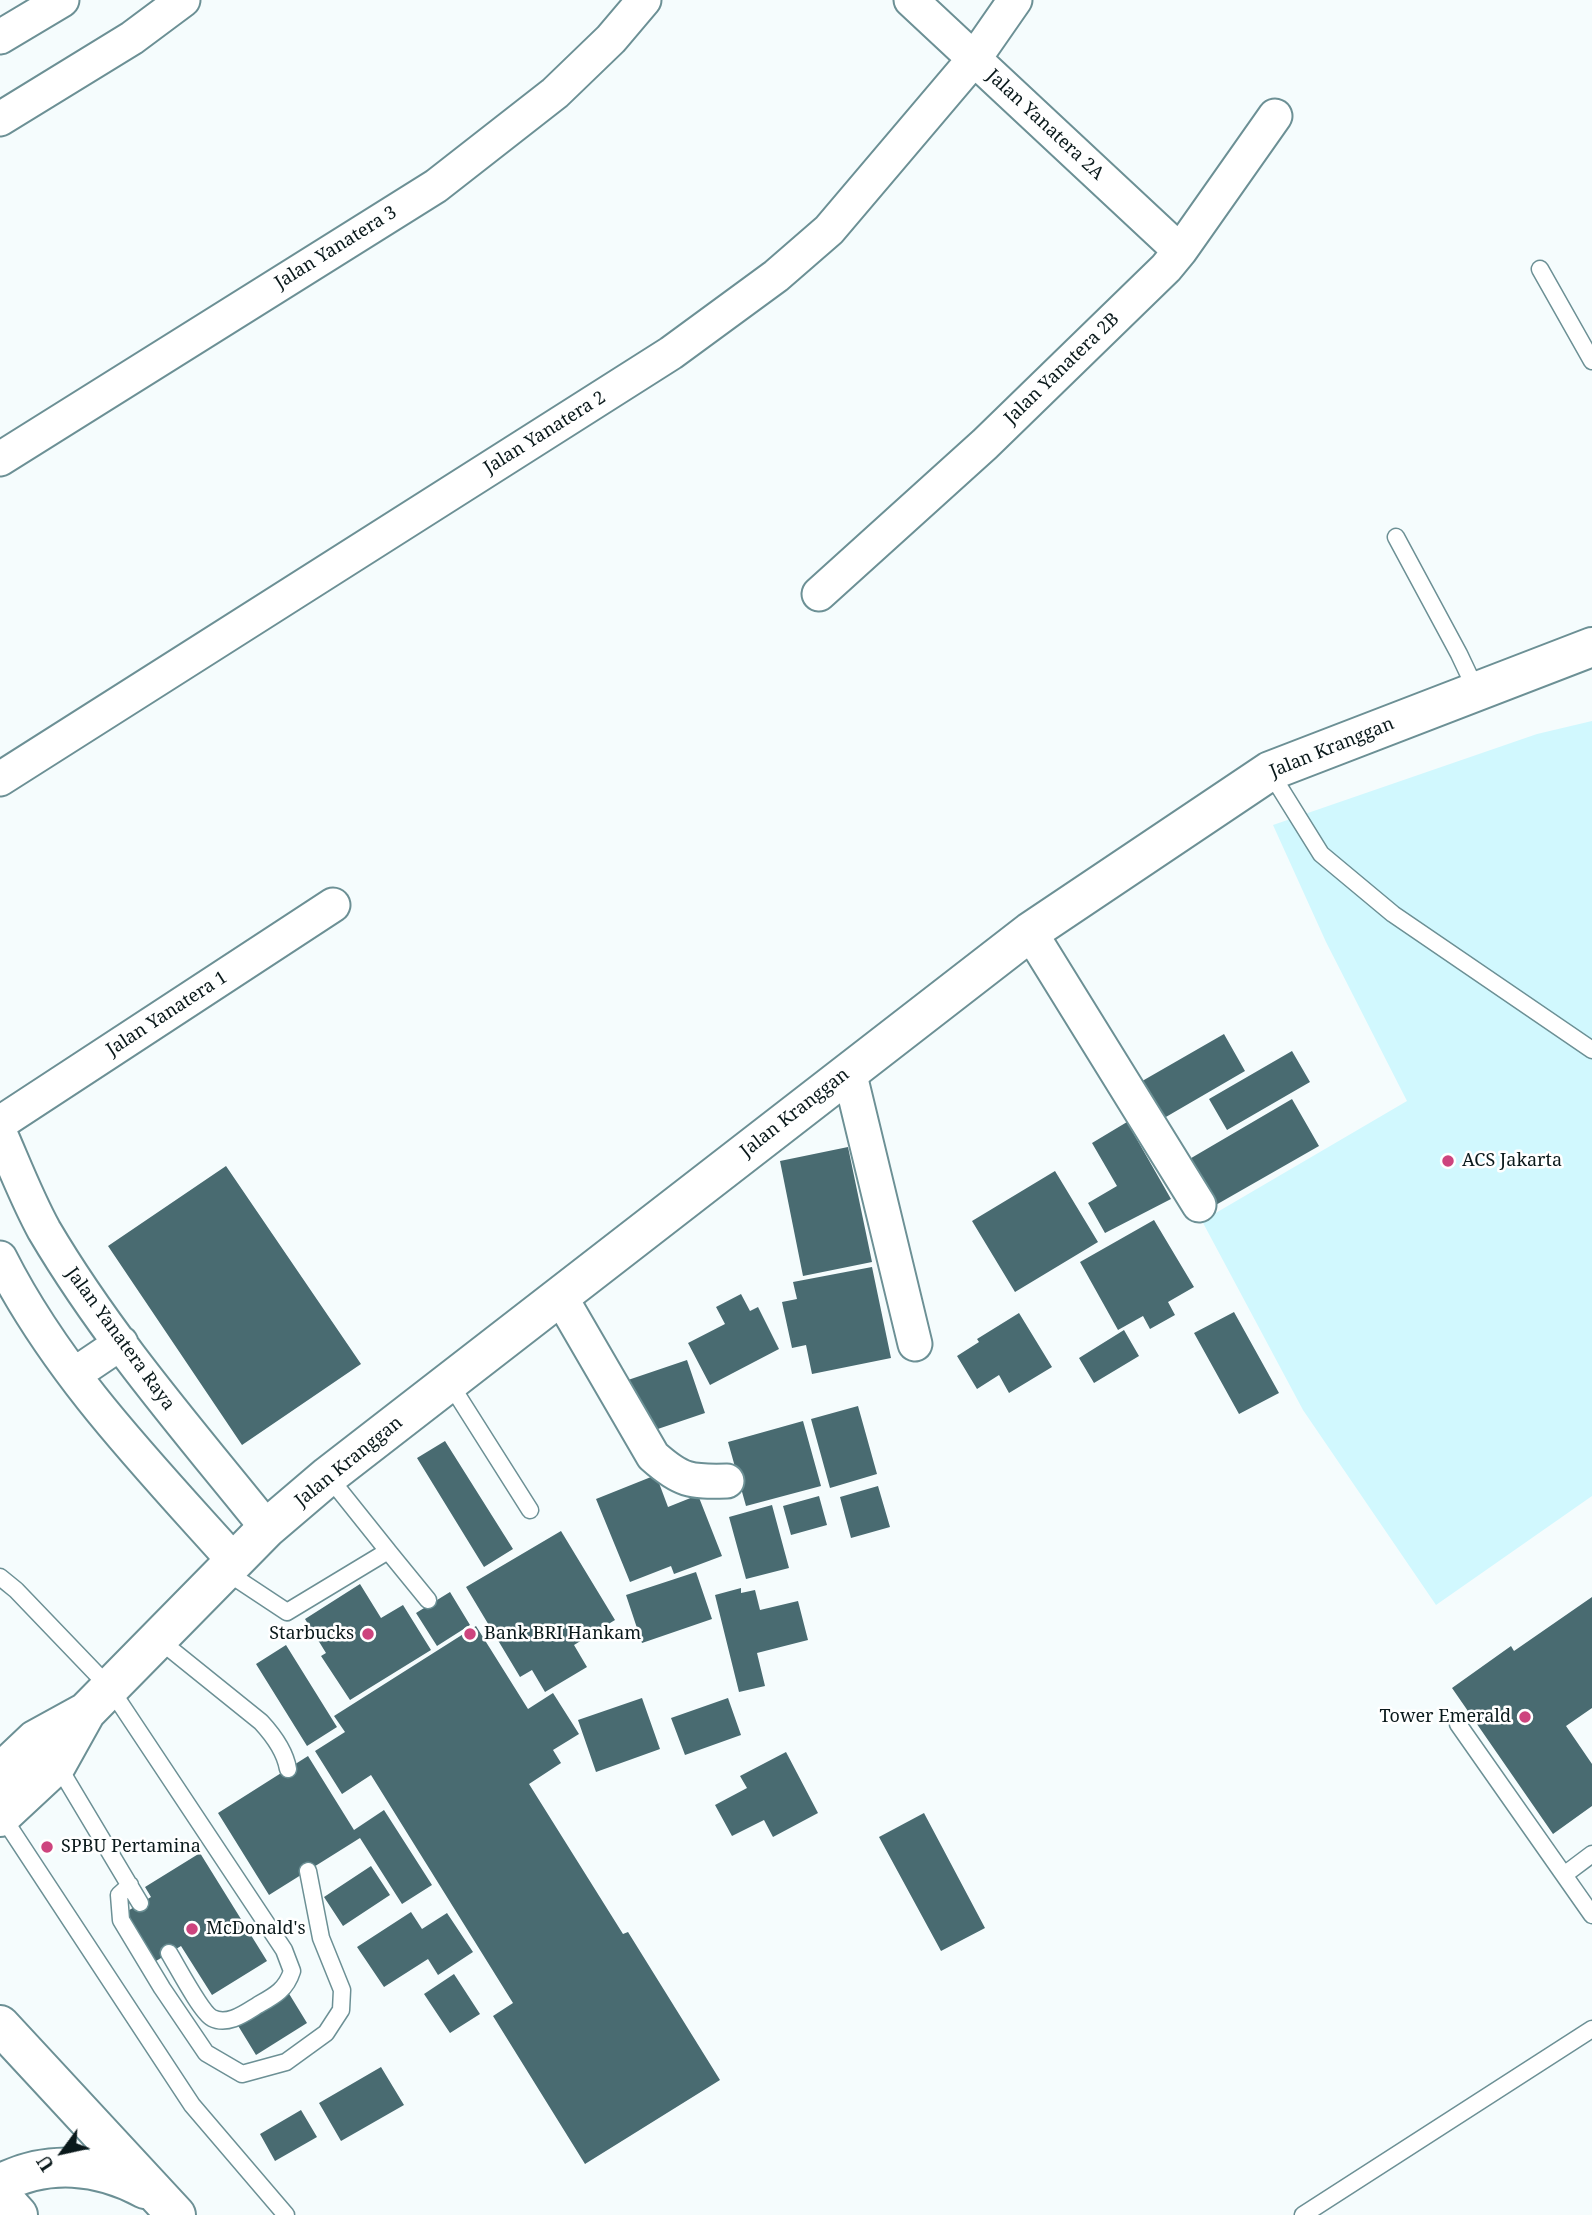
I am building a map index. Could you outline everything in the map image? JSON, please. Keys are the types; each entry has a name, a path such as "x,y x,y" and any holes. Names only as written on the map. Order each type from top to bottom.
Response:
{"main road":[{"name":"Jalan Kranggan","path":"0,1815 46,1752 267,1528 328,1476 1030,932 1270,771 1592,647"},
{"name":"Jalan Kranggan","path":"0,1773 46,1752"},
{"path":"0,2025 171,2210"},
{"path":"0,2183 26,2172 76,2167 124,2178 147,2190 171,2210"},
{"path":"0,2195 18,2215"}],"street":[{"path":"0,37 62,0"},
{"path":"0,119 132,38 183,0"},
{"name":"Jalan Yanatera 3","path":"0,459 436,186 555,93 611,39 644,0"},
{"name":"Jalan Yanatera 2A","path":"911,0 1180,251"},
{"name":"Jalan Yanatera 2","path":"0,779 671,353 776,276 829,230 974,59 1015,0"},
{"name":"Jalan Yanatera 2B","path":"819,594 985,444 1166,268 1275,116"},
{"name":"Jalan Yanatera 1","path":"0,1123 333,905"},
{"path":"1030,932 1199,1205"},
{"path":"849,1071 915,1343"},
{"name":"Jalan Yanatera Raya","path":"0,1133 43,1227 81,1287 158,1392 267,1528"},
{"path":"0,1258 37,1323 114,1428 229,1566"},
{"path":"560,1296 653,1456 671,1471 694,1482 727,1481"},
{"path":"75,1374 121,1343"}],"lane":[{"path":"1540,269 1592,360"},
{"path":"1396,537 1476,690"},
{"path":"1270,771 1321,854 1393,914 1592,1050"},
{"path":"449,1382 530,1510"},
{"path":"328,1476 428,1600"},
{"path":"229,1566 287,1612 388,1550"},
{"path":"0,1577 16,1590 284,1950 292,1971 282,1991 233,2019 223,2020 211,2018 202,2008 169,1953"},
{"path":"158,1639 261,1722 273,1735 287,1761 288,1769"},
{"path":"1458,1724 1592,1915"},
{"path":"46,1752 140,1903"},
{"path":"0,1815 192,2105 286,2215"},
{"path":"1564,1875 1592,1854"},
{"path":"130,1885 119,1895 121,1920 206,2053 242,2074 286,2062 326,2033 341,2010 342,1990 321,1938 308,1871"},
{"path":"1305,2215 1592,2029"}],"shaded area":[{"name":"ACS Jakarta","path":"1592,721 1592,1496 1436,1605 1303,1410 1202,1221 1407,1101 1326,942 1273,825 1537,734"}],"building":[{"path":"1224,1034 1245,1071 1159,1121 1137,1084"},
{"path":"1292,1051 1310,1082 1227,1130 1209,1099"},
{"path":"1292,1099 1319,1146 1207,1210 1181,1164"},
{"path":"1127,1122 1171,1199 1105,1233 1088,1203 1117,1186 1092,1143"},
{"path":"848,1147 872,1262 803,1276 780,1161"},
{"path":"226,1166 361,1364 242,1445 108,1246"},
{"path":"1055,1171 1098,1242 1015,1292 972,1221"},
{"path":"1154,1220 1194,1287 1168,1302 1175,1315 1150,1329 1143,1316 1118,1330 1080,1262"},
{"path":"872,1267 891,1358 812,1374 806,1345 792,1348 782,1302 797,1299 793,1282"},
{"path":"741,1294 750,1311 758,1307 779,1349 710,1385 688,1343 725,1324 716,1307"},
{"path":"1234,1312 1279,1393 1239,1414 1194,1333"},
{"path":"1019,1313 1052,1367 1009,1393 999,1375 977,1389 957,1356 979,1342 977,1339"},
{"path":"1124,1330 1139,1356 1094,1383 1079,1358"},
{"path":"687,1360 705,1413 646,1433 628,1380"},
{"path":"858,1406 877,1474 830,1488 811,1419"},
{"path":"803,1421 821,1486 746,1506 728,1442"},
{"path":"445,1441 513,1549 484,1567 417,1458"},
{"path":"656,1475 668,1507 698,1495 722,1556 674,1574 671,1566 630,1582 596,1499"},
{"path":"878,1486 890,1527 851,1538 840,1497"},
{"path":"819,1496 827,1525 791,1535 783,1506"},
{"path":"772,1505 789,1568 746,1579 729,1517"},
{"path":"561,1531 615,1620 574,1645 587,1667 545,1692 532,1670 520,1677 466,1587"},
{"path":"696,1572 712,1619 642,1643 626,1595"},
{"name":"Starbucks","path":"360,1584 381,1618 403,1605 431,1650 350,1700 321,1656 326,1653 305,1619"},
{"path":"741,1588 741,1593 755,1590 760,1610 798,1601 808,1640 757,1653 765,1686 739,1692 715,1595"},
{"path":"450,1592 470,1625 437,1646 416,1613"},
{"name":"Tower Emerald","path":"1592,1597 1592,1708 1566,1726 1592,1764 1592,1806 1553,1834 1452,1688 1511,1646 1514,1651"},
{"path":"476,1626 528,1709 553,1693 579,1734 553,1750 561,1763 529,1784 623,1934 628,1932 720,2080 585,2164 493,2016 513,2003 371,1775 342,1794 315,1751 345,1732 334,1716"},
{"path":"286,1645 337,1727 307,1746 256,1664"},
{"path":"642,1698 660,1749 596,1772 578,1720"},
{"path":"728,1698 741,1735 685,1755 671,1718"},
{"path":"786,1752 818,1813 773,1837 764,1820 732,1836 715,1805 747,1788 740,1776"},
{"path":"308,1756 354,1830 384,1810 432,1885 402,1904 360,1838 269,1895 218,1813"},
{"path":"924,1813 985,1928 941,1951 879,1837"},
{"name":"McDonald's","path":"200,1853 267,1961 212,1995 181,1946 156,1961 126,1912 151,1897 145,1887"},
{"path":"371,1866 390,1895 343,1926 324,1897"},
{"path":"411,1912 422,1929 447,1913 473,1952 438,1975 428,1959 384,1987 357,1947"},
{"path":"454,1974 480,2014 450,2033 424,1994"},
{"path":"288,1992 307,2023 256,2055 237,2024"},
{"path":"381,2067 404,2105 341,2141 319,2103"},
{"path":"301,2110 317,2137 275,2161 260,2134"}],"place":[{"name":"ACS Jakarta","path":"1448,1161"},
{"name":"Starbucks","path":"368,1634"},
{"name":"Bank BRI Hankam","path":"470,1634"},
{"name":"Tower Emerald","path":"1525,1717"},
{"name":"SPBU Pertamina","path":"47,1847"},
{"name":"McDonald's","path":"192,1929"}]}
